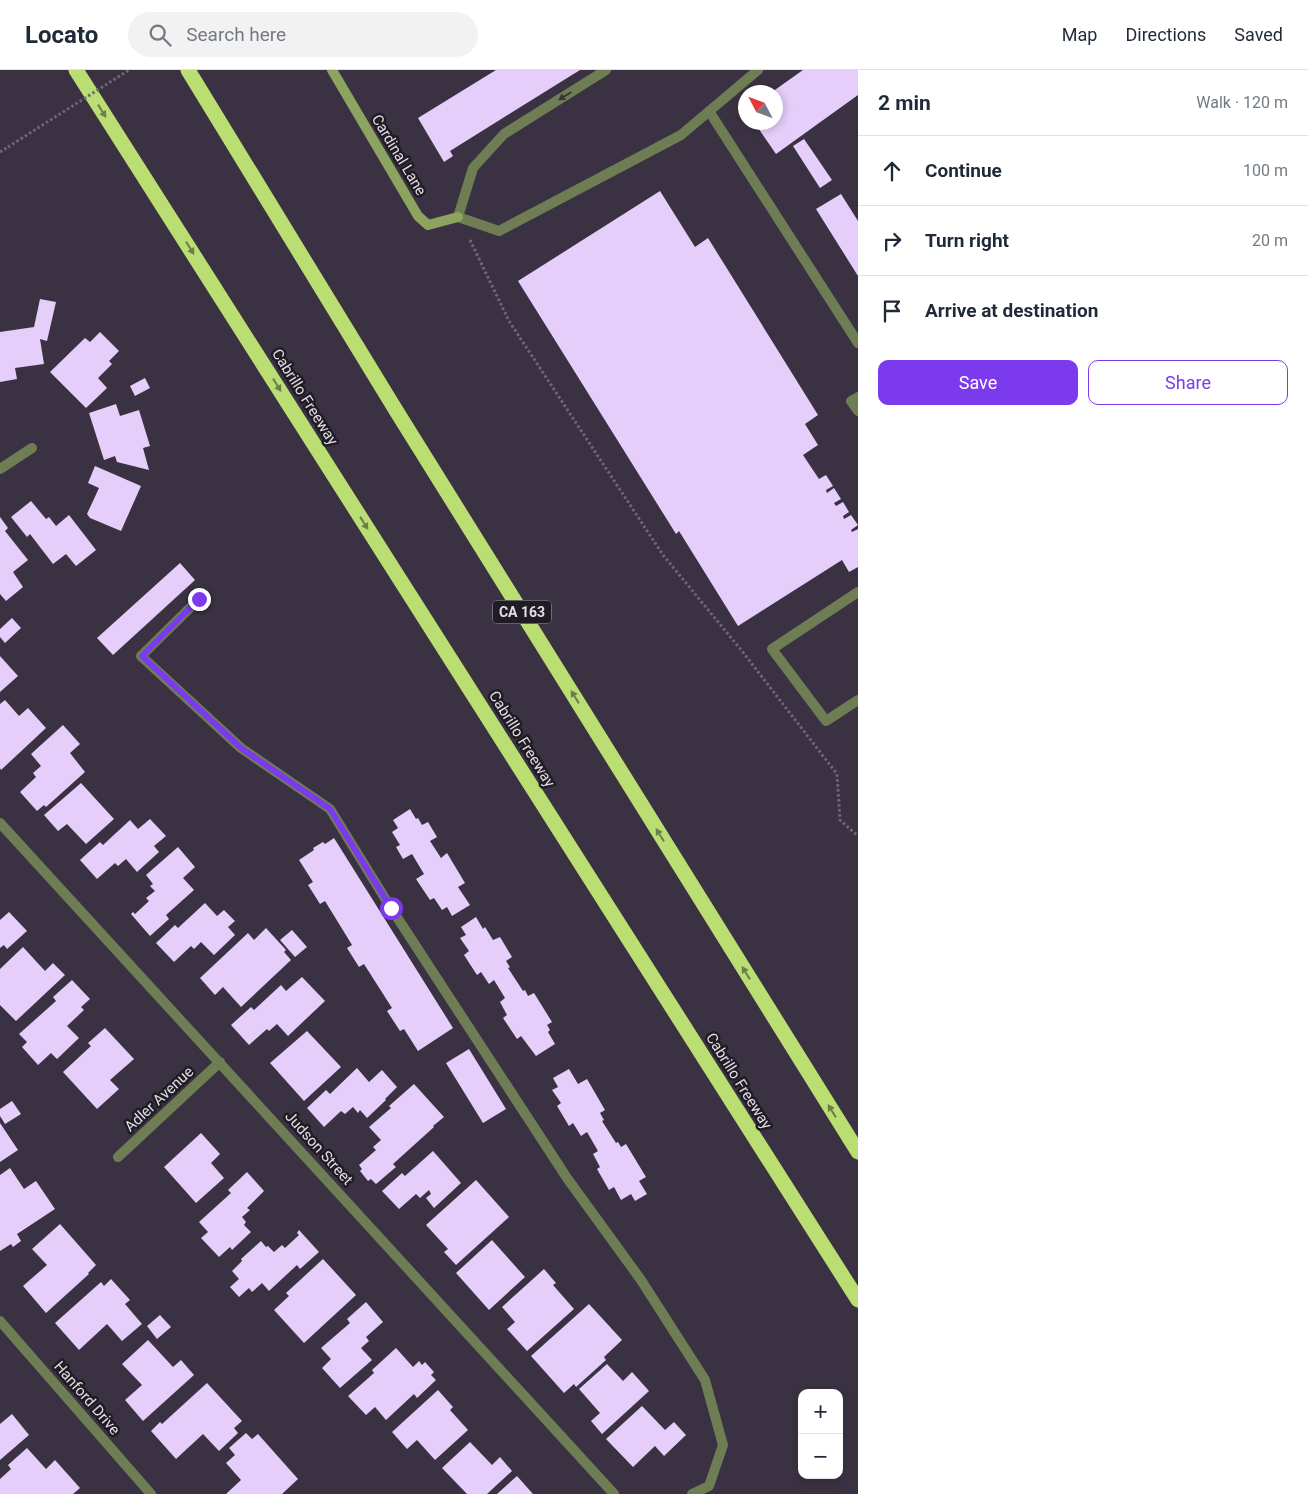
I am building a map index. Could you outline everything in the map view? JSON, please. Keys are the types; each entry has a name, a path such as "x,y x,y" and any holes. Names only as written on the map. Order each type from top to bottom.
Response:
{"highway":[{"name":"Cabrillo Freeway","path":"76,70 858,1300"},
{"name":"CA 163","path":"188,70 392,403 858,1152"}],"street":[{"name":"Cardinal Lane","path":"332,70 418,216 428,225 458,217"},
{"path":"606,70 504,134 473,168 458,217 498,231 681,134 754,71"},
{"path":"709,111 858,342"},
{"path":"858,397 851,401 858,411"},
{"path":"0,469 32,448"},
{"path":"858,592 772,649 826,721 858,700"},
{"path":"199,599 142,656 241,748 330,809 567,1178 642,1280 705,1380 723,1445 709,1486 692,1494"},
{"name":"Judson Street","path":"0,823 614,1494"},
{"name":"Adler Avenue","path":"118,1157 220,1062"},
{"name":"Hanford Drive","path":"0,1321 151,1494"}],"path":[{"path":"0,152 129,70"},
{"path":"458,217 509,321 662,555 742,652 837,774 840,820 858,836"}],"building":[{"path":"496,70 580,70 450,151 453,156 444,162 418,118"},
{"path":"803,70 858,70 858,95 776,154 760,130 783,130 782,85"},
{"path":"804,139 832,180 820,188 793,146"},
{"path":"660,191 695,247 708,238 818,415 805,424 818,445 803,455 819,479 826,475 833,486 826,490 827,493 834,488 841,499 834,503 836,506 843,502 849,512 843,516 844,519 851,515 858,525 851,530 852,532 858,529 858,567 849,572 842,560 738,626 679,531 676,534 518,281"},
{"path":"841,194 858,221 858,276 816,209"},
{"path":"40,299 56,302 47,341 40,339 44,364 15,368 17,379 0,382 0,332 34,327"},
{"path":"100,332 119,351 109,361 112,364 98,378 107,388 86,408 50,372 85,338 90,342"},
{"path":"145,378 150,388 135,396 130,386"},
{"path":"116,404 120,416 139,410 150,446 143,448 149,470 117,462 115,456 104,460 89,413"},
{"path":"95,466 141,486 121,531 90,518 87,514 99,488 88,483"},
{"path":"31,501 46,519 49,517 56,526 69,515 96,550 76,566 66,554 53,564 30,534 27,537 11,517"},
{"path":"0,517 8,528 5,531 28,560 13,572 23,587 6,601 0,594"},
{"path":"180,563 195,580 113,655 97,638"},
{"path":"12,618 21,628 5,643 0,637 0,629"},
{"path":"0,656 18,676 0,692"},
{"path":"5,700 19,716 28,708 46,728 1,770 0,704"},
{"path":"63,725 80,744 70,753 85,772 46,807 44,805 37,811 20,792 36,777 33,773 41,766 31,754"},
{"path":"81,783 114,819 86,844 67,824 58,831 44,815"},
{"path":"410,809 422,825 428,822 437,837 430,841 441,858 447,853 465,883 458,887 470,905 452,916 447,907 442,910 434,898 430,900 416,879 424,874 412,854 403,859 396,847 400,845 392,832 398,828 393,820"},
{"path":"150,819 166,836 154,846 159,852 137,872 126,859 118,866 115,863 97,879 80,860 100,842 103,845 130,820 138,829"},
{"path":"334,838 453,1028 418,1051 404,1029 400,1031 387,1011 392,1008 364,964 359,967 347,948 352,945 325,901 320,904 308,885 313,882 299,860 314,850 313,848 323,842 325,844"},
{"path":"178,847 195,867 183,878 194,890 166,915 169,919 150,936 131,914 133,912 135,914 149,901 146,898 155,891 150,886 153,884 146,875"},
{"path":"205,903 217,916 224,910 235,921 228,927 235,935 214,955 201,942 194,949 191,946 174,962 156,943 175,925 178,928"},
{"path":"9,912 27,931 7,949 4,945 0,948 0,920"},
{"path":"476,917 483,929 485,927 493,940 500,937 512,957 506,961 510,967 508,968 528,996 534,993 552,1022 547,1025 550,1030 548,1032 555,1044 536,1056 521,1036 517,1039 503,1018 507,1015 500,1002 505,998 494,980 489,984 481,972 477,975 464,955 469,951 460,938 466,935 461,927"},
{"path":"266,928 286,950 284,952 291,960 241,1007 223,987 215,995 200,978 248,933 254,940"},
{"path":"292,930 307,947 295,957 280,940"},
{"path":"23,947 45,971 53,963 65,975 16,1021 0,1005 0,969"},
{"path":"302,977 325,1001 288,1036 277,1024 269,1031 267,1029 249,1045 231,1025 251,1007 254,1010 281,985 286,991"},
{"path":"72,980 90,999 81,1007 84,1010 67,1026 79,1038 57,1059 51,1053 38,1065 22,1047 27,1042 19,1034 56,1001 53,997"},
{"path":"105,1028 134,1059 110,1080 119,1089 97,1109 63,1072 91,1046 88,1043"},
{"path":"307,1031 341,1067 304,1101 270,1063"},
{"path":"469,1049 506,1109 483,1123 446,1063"},
{"path":"357,1068 369,1082 382,1070 397,1087 367,1118 360,1110 358,1113 353,1107 345,1114 341,1111 324,1127 307,1108 326,1090 330,1094"},
{"path":"569,1069 578,1084 587,1079 605,1110 600,1113 604,1120 602,1121 616,1143 618,1142 621,1147 626,1144 646,1177 639,1181 647,1194 635,1201 631,1194 621,1200 614,1187 609,1190 597,1169 600,1167 593,1154 598,1151 587,1132 581,1136 573,1123 569,1126 557,1106 561,1103 552,1090 558,1087 553,1078"},
{"path":"414,1084 444,1117 393,1164 396,1167 376,1184 371,1179 368,1181 360,1171 362,1169 359,1165 376,1150 373,1147 381,1140 369,1127"},
{"path":"12,1101 21,1114 5,1124 0,1116 0,1109"},
{"path":"0,1123 18,1150 0,1162"},
{"path":"201,1133 220,1154 211,1163 224,1178 196,1203 164,1167"},
{"path":"433,1151 461,1183 434,1208 426,1198 431,1194 429,1190 420,1198 416,1194 399,1209 382,1191 402,1173 405,1176"},
{"path":"10,1168 24,1189 36,1181 55,1209 17,1234 21,1241 13,1247 11,1244 0,1251 0,1175"},
{"path":"247,1172 264,1191 247,1208 250,1210 242,1217 246,1222 244,1225 251,1232 232,1250 230,1247 219,1257 201,1238 208,1232 199,1222 231,1193 228,1190"},
{"path":"476,1180 509,1217 456,1265 444,1252 448,1249 426,1225"},
{"path":"60,1224 96,1265 89,1274 46,1313 23,1286 47,1265 32,1249"},
{"path":"299,1230 319,1252 300,1269 297,1265 269,1291 262,1283 252,1292 249,1288 239,1297 230,1287 239,1279 232,1271 242,1261 241,1259 261,1241 274,1252 282,1245 285,1248 299,1235 297,1233"},
{"path":"492,1240 525,1277 489,1310 456,1273"},
{"path":"323,1259 356,1295 304,1343 274,1310 289,1296 286,1293"},
{"path":"544,1269 556,1283 553,1285 574,1309 527,1351 507,1329 515,1322 502,1307"},
{"path":"111,1279 130,1300 125,1304 142,1324 122,1341 107,1324 79,1350 55,1323 101,1282 104,1286"},
{"path":"366,1302 383,1322 366,1337 369,1341 361,1348 372,1360 340,1388 322,1368 331,1359 321,1348 350,1323 347,1319"},
{"path":"589,1304 622,1340 604,1357 606,1360 576,1387 574,1384 564,1393 531,1356"},
{"path":"160,1315 171,1327 157,1339 147,1326"},
{"path":"148,1340 173,1367 181,1360 194,1375 143,1421 125,1400 142,1385 122,1364"},
{"path":"396,1348 413,1367 419,1361 422,1365 425,1362 434,1372 431,1375 436,1380 417,1398 414,1394 386,1420 375,1407 366,1415 348,1396 374,1373 372,1370"},
{"path":"607,1364 623,1381 632,1372 649,1391 602,1434 591,1421 600,1413 579,1389"},
{"path":"207,1383 242,1421 234,1428 238,1433 219,1451 203,1434 176,1459 151,1431 160,1422 162,1424"},
{"path":"438,1390 453,1407 450,1410 468,1430 435,1460 417,1440 407,1449 392,1432"},
{"path":"642,1406 665,1430 674,1422 686,1435 664,1456 655,1446 633,1467 606,1439"},
{"path":"12,1414 29,1435 0,1460 0,1424"},
{"path":"246,1433 252,1439 258,1434 298,1479 282,1494 226,1494 241,1480 226,1463 235,1455 229,1448"},
{"path":"470,1442 492,1465 500,1457 512,1471 487,1494 467,1494 442,1468"},
{"path":"27,1448 46,1469 55,1460 80,1488 73,1494 0,1494 0,1479 11,1469 8,1465"},
{"path":"517,1476 533,1494 497,1494"}],"route":[{"path":"199,599 142,656 241,748 330,809 391,908"}]}
